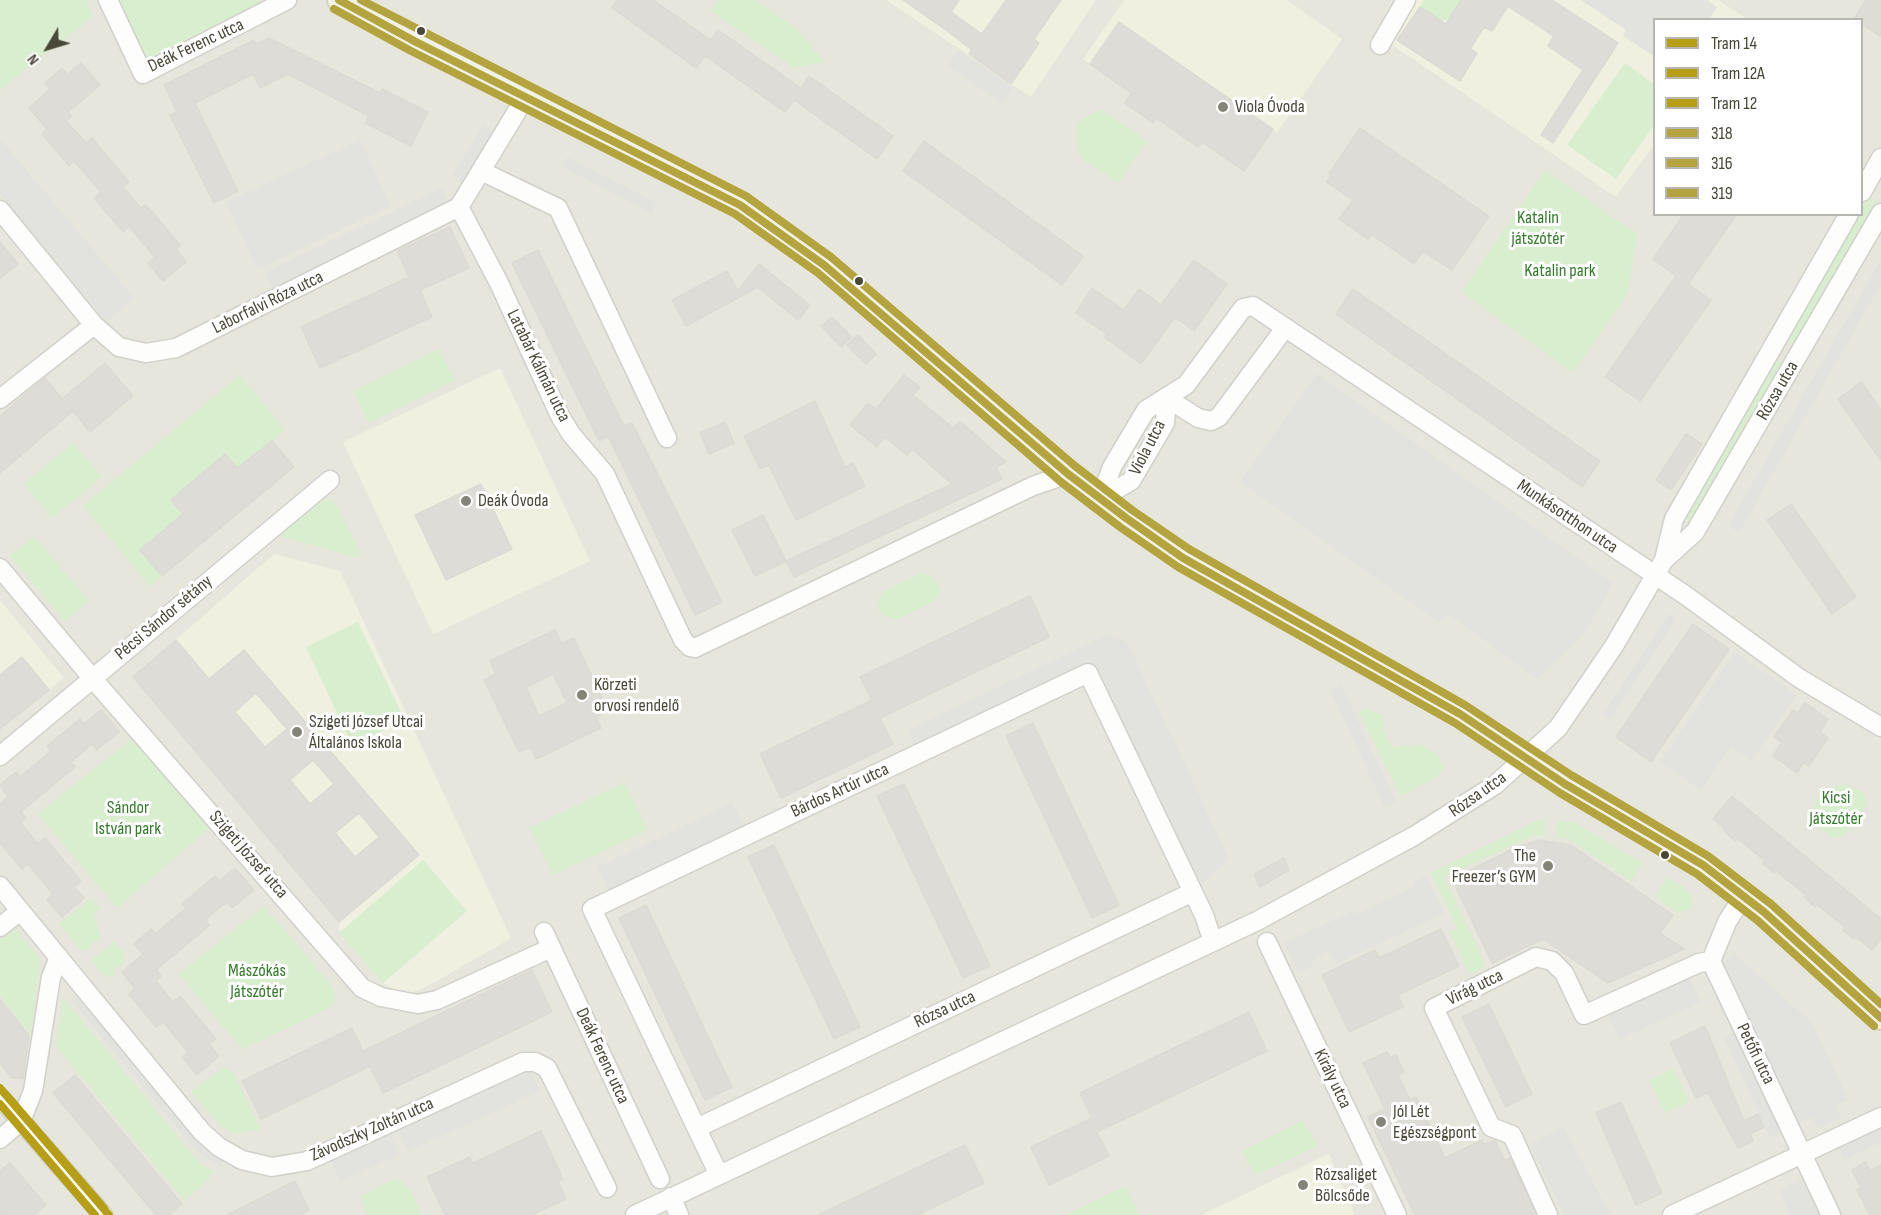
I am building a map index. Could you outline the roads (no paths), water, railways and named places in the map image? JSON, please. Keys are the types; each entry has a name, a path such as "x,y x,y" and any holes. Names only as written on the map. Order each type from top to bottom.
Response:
{"main road":[{"path":"339,0 525,98 740,205 824,265 1100,499 1183,558 1460,714 1565,783 1680,850 1744,895 1881,1018"}],"street":[{"name":"Deák Ferenc utca","path":"108,0 143,74 287,0"},
{"path":"1380,45 1406,0"},
{"path":"459,207 525,98"},
{"path":"1863,190 1881,158"},
{"path":"482,171 558,208 667,438"},
{"name":"Latabár Kálmán utca","path":"459,207 499,283 560,416 571,434 605,474 683,640 690,647 695,648 705,644 1033,486 1068,474"},
{"name":"Laborfalvi Róza utca","path":"0,210 94,325 119,347 146,353 176,348 459,207"},
{"name":"Rózsa utca","path":"635,1215 1282,908 1444,819 1494,785 1558,728 1584,691 1659,568 1695,532 1881,213"},
{"name":"Rózsa utca","path":"1659,568 1674,519 1848,216"},
{"name":"Munkásotthon utca","path":"1253,306 1659,568 1799,678 1881,728"},
{"name":"Viola utca","path":"1100,499 1131,481 1165,423 1171,401 1186,385 1243,308 1253,306"},
{"path":"0,399 94,325"},
{"name":"Viola utca","path":"1171,401 1204,420 1211,421 1219,417 1285,328"},
{"name":"Pécsi Sándor sétány","path":"0,756 330,480"},
{"name":"Szigeti József utca","path":"0,568 93,679 362,988 390,1000 418,1004 437,1000 547,940"},
{"name":"Bárdos Artúr utca","path":"697,1128 592,909 1088,673 1192,892"},
{"name":"Závodszky Zoltán utca","path":"0,886 202,1132 219,1147 242,1160 272,1167 307,1161 523,1062 535,1062 547,1068 607,1188"},
{"path":"1192,892 1213,942"},
{"name":"Rózsa utca","path":"697,1128 1192,892"},
{"path":"1711,962 1727,922 1744,895"},
{"path":"0,927 20,911"},
{"name":"Deák Ferenc utca","path":"547,940 660,1179"},
{"name":"Király utca","path":"1267,942 1397,1215"},
{"path":"0,1138 21,1121 33,1091 51,978 59,957"},
{"name":"Virág utca","path":"1548,1215 1512,1135 1491,1127 1434,1008 1536,957 1552,961 1564,973 1584,1015 1699,963 1711,962"},
{"name":"Petőfi utca","path":"1711,962 1831,1215"},
{"path":"0,1097 103,1215"},
{"path":"1672,1215 1881,1117"},
{"path":"697,1128 719,1175"},
{"path":"671,1197 679,1215"}],"tram line":[{"name":"14","path":"0,1088 109,1215"},
{"name":"12","path":"8,1097 104,1208"},
{"name":"12A","path":"0,1104 95,1215"}],"place":[{"name":"Viola Óvoda","path":"1223,107"},
{"name":"Deák Óvoda","path":"466,501"},
{"name":"Körzeti orvosi rendelő","path":"582,695"},
{"name":"Szigeti József Utcai Általános Iskola","path":"297,732"},
{"name":"The Freezer’s GYM","path":"1548,866"},
{"name":"Jól Lét Egészségpont","path":"1381,1122"},
{"name":"Rózsaliget Bölcsőde","path":"1303,1185"}],"park label":[{"name":"Katalin játszótér","path":"1538,228"},
{"name":"Katalin park","path":"1560,271"},
{"name":"Kicsi Játszótér","path":"1836,808"},
{"name":"Sándor István park","path":"128,818"},
{"name":"Mászókás Játszótér","path":"257,981"}]}
